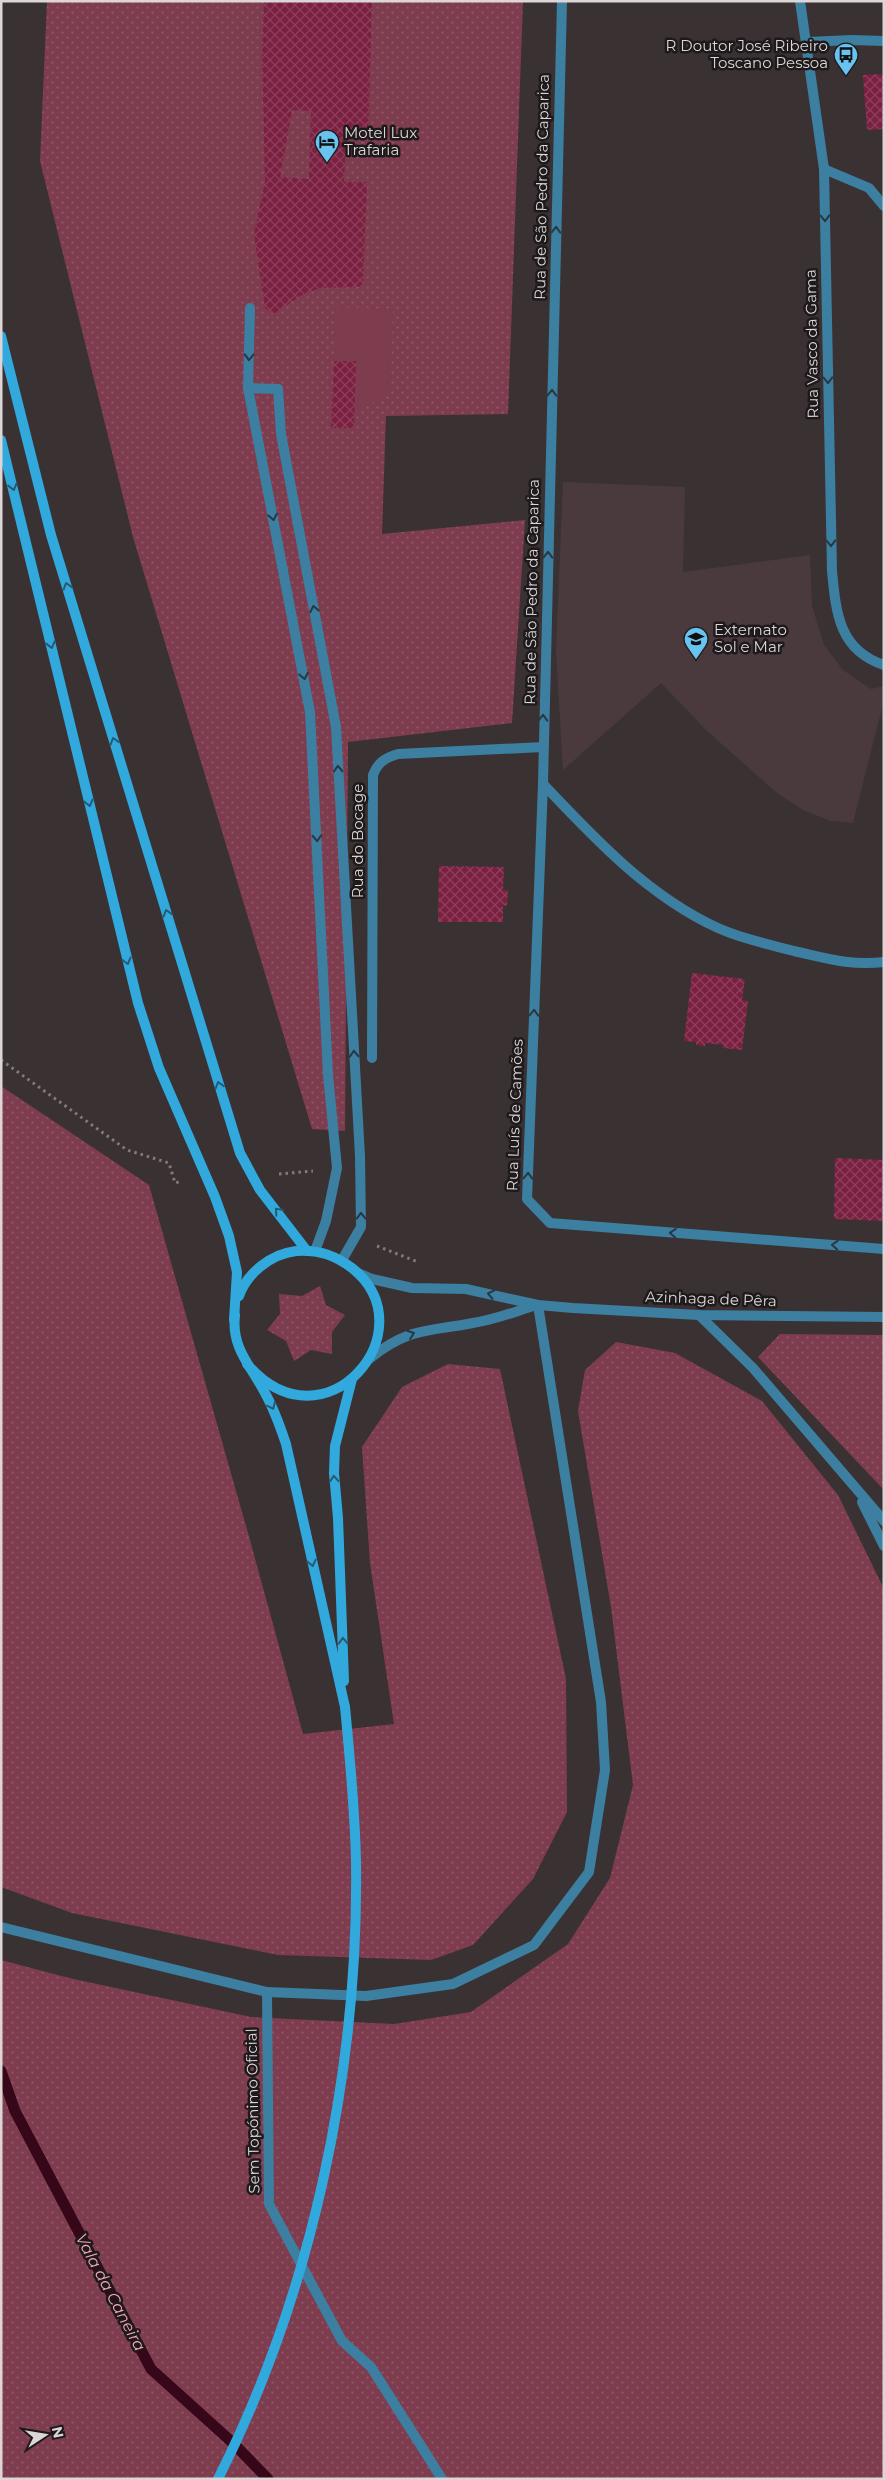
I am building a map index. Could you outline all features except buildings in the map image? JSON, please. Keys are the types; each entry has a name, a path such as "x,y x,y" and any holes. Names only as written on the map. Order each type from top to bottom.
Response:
{"main road":[{"path":"1,336 51,535 240,1154 260,1190 311,1251"},
{"path":"1,440 138,1004 160,1068 223,1218 234,1256 237,1288 234,1320 238,1350 271,1405 286,1444 345,1707"},
{"path":"234,1320 240,1292 257,1269 280,1255 311,1251 342,1260 358,1273 367,1283 377,1308 378,1335 369,1359 352,1379 331,1391 319,1395 299,1395 270,1386 247,1364"},
{"path":"218,2479 259,2388 288,2306 312,2222 335,2116 348,2017 354,1949 356,1862 352,1780 345,1707 338,1518 334,1474 335,1446 352,1379"}],"street":[{"name":"Rua de São Pedro da Caparica","path":"543,784 562,1"},
{"name":"Rua Vasco da Gama","path":"800,1 824,169 831,561 834,599 847,639 859,654 884,665"},
{"path":"807,42 884,41"},
{"path":"824,169 869,188 884,206"},
{"path":"250,308 248,388 310,712 328,1075 337,1168 326,1222 311,1251"},
{"path":"248,388 278,389 280,434 336,727 360,1156 361,1226 342,1260"},
{"name":"Rua do Bocage","path":"372,1058 373,776 376,765 385,758 398,754 543,747"},
{"path":"543,784 602,847 627,868 696,917 750,940 840,962 850,964 884,962"},
{"name":"Rua Luís de Camões","path":"543,784 527,1199 550,1223 884,1249"},
{"name":"Azinhaga de Pêra","path":"358,1273 372,1279 412,1288 466,1289 538,1305 700,1315 884,1317"},
{"path":"1,1927 267,1992 366,1996 454,1984 534,1945 589,1872 605,1770 601,1702 538,1305"},
{"name":"Azinhaga de Pêra","path":"369,1359 397,1340 419,1331 474,1323 538,1305"},
{"path":"700,1315 753,1368 884,1521"},
{"path":"856,1490 884,1546"},
{"name":"Sem Topónimo Oficial","path":"267,1992 269,2204 342,2342 371,2367 442,2479"}],"path":[{"path":"1,1060 127,1150 169,1163 175,1183 204,1172"}],"shaded area":[{"path":"47,1 523,1 508,414 386,416 382,534 525,520 512,723 348,742 345,1131 312,1129 133,537 40,161"},
{"path":"335,307 393,309 390,390 354,416 356,362 334,361"},
{"name":"Externato Sol e Mar","path":"563,482 685,487 683,572 810,555 812,606 824,645 843,670 871,689 884,686 884,700 853,823 831,821 803,810 777,793 706,730 661,683 563,770 556,651"},
{"path":"1,1086 149,1185 303,1734 394,1724 370,1563 362,1447 402,1387 448,1364 500,1369 566,1679 567,1812 533,1879 473,1945 431,1960 278,1955 72,1913 1,1887"},
{"path":"320,1286 326,1305 345,1315 332,1332 332,1354 311,1350 294,1361 286,1341 267,1330 280,1314 279,1294 302,1296"},
{"path":"780,1334 884,1335 884,1490 758,1357"},
{"path":"616,1342 675,1353 762,1401 838,1495 884,1589 884,2479 1,2479 1,1960 69,1978 251,2017 394,2024 471,2012 568,1944 610,1878 633,1785 611,1607 578,1411 585,1370"}],"waterway":[{"name":"Vala da Caneira","path":"1,2071 15,2111 151,2369 234,2444 268,2479"}],"place":[{"name":"R Doutor José Ribeiro Toscano Pessoa","path":"846,76"},
{"name":"Motel Lux Trafaria","path":"327,163"},
{"name":"Externato Sol e Mar","path":"696,660"}]}
